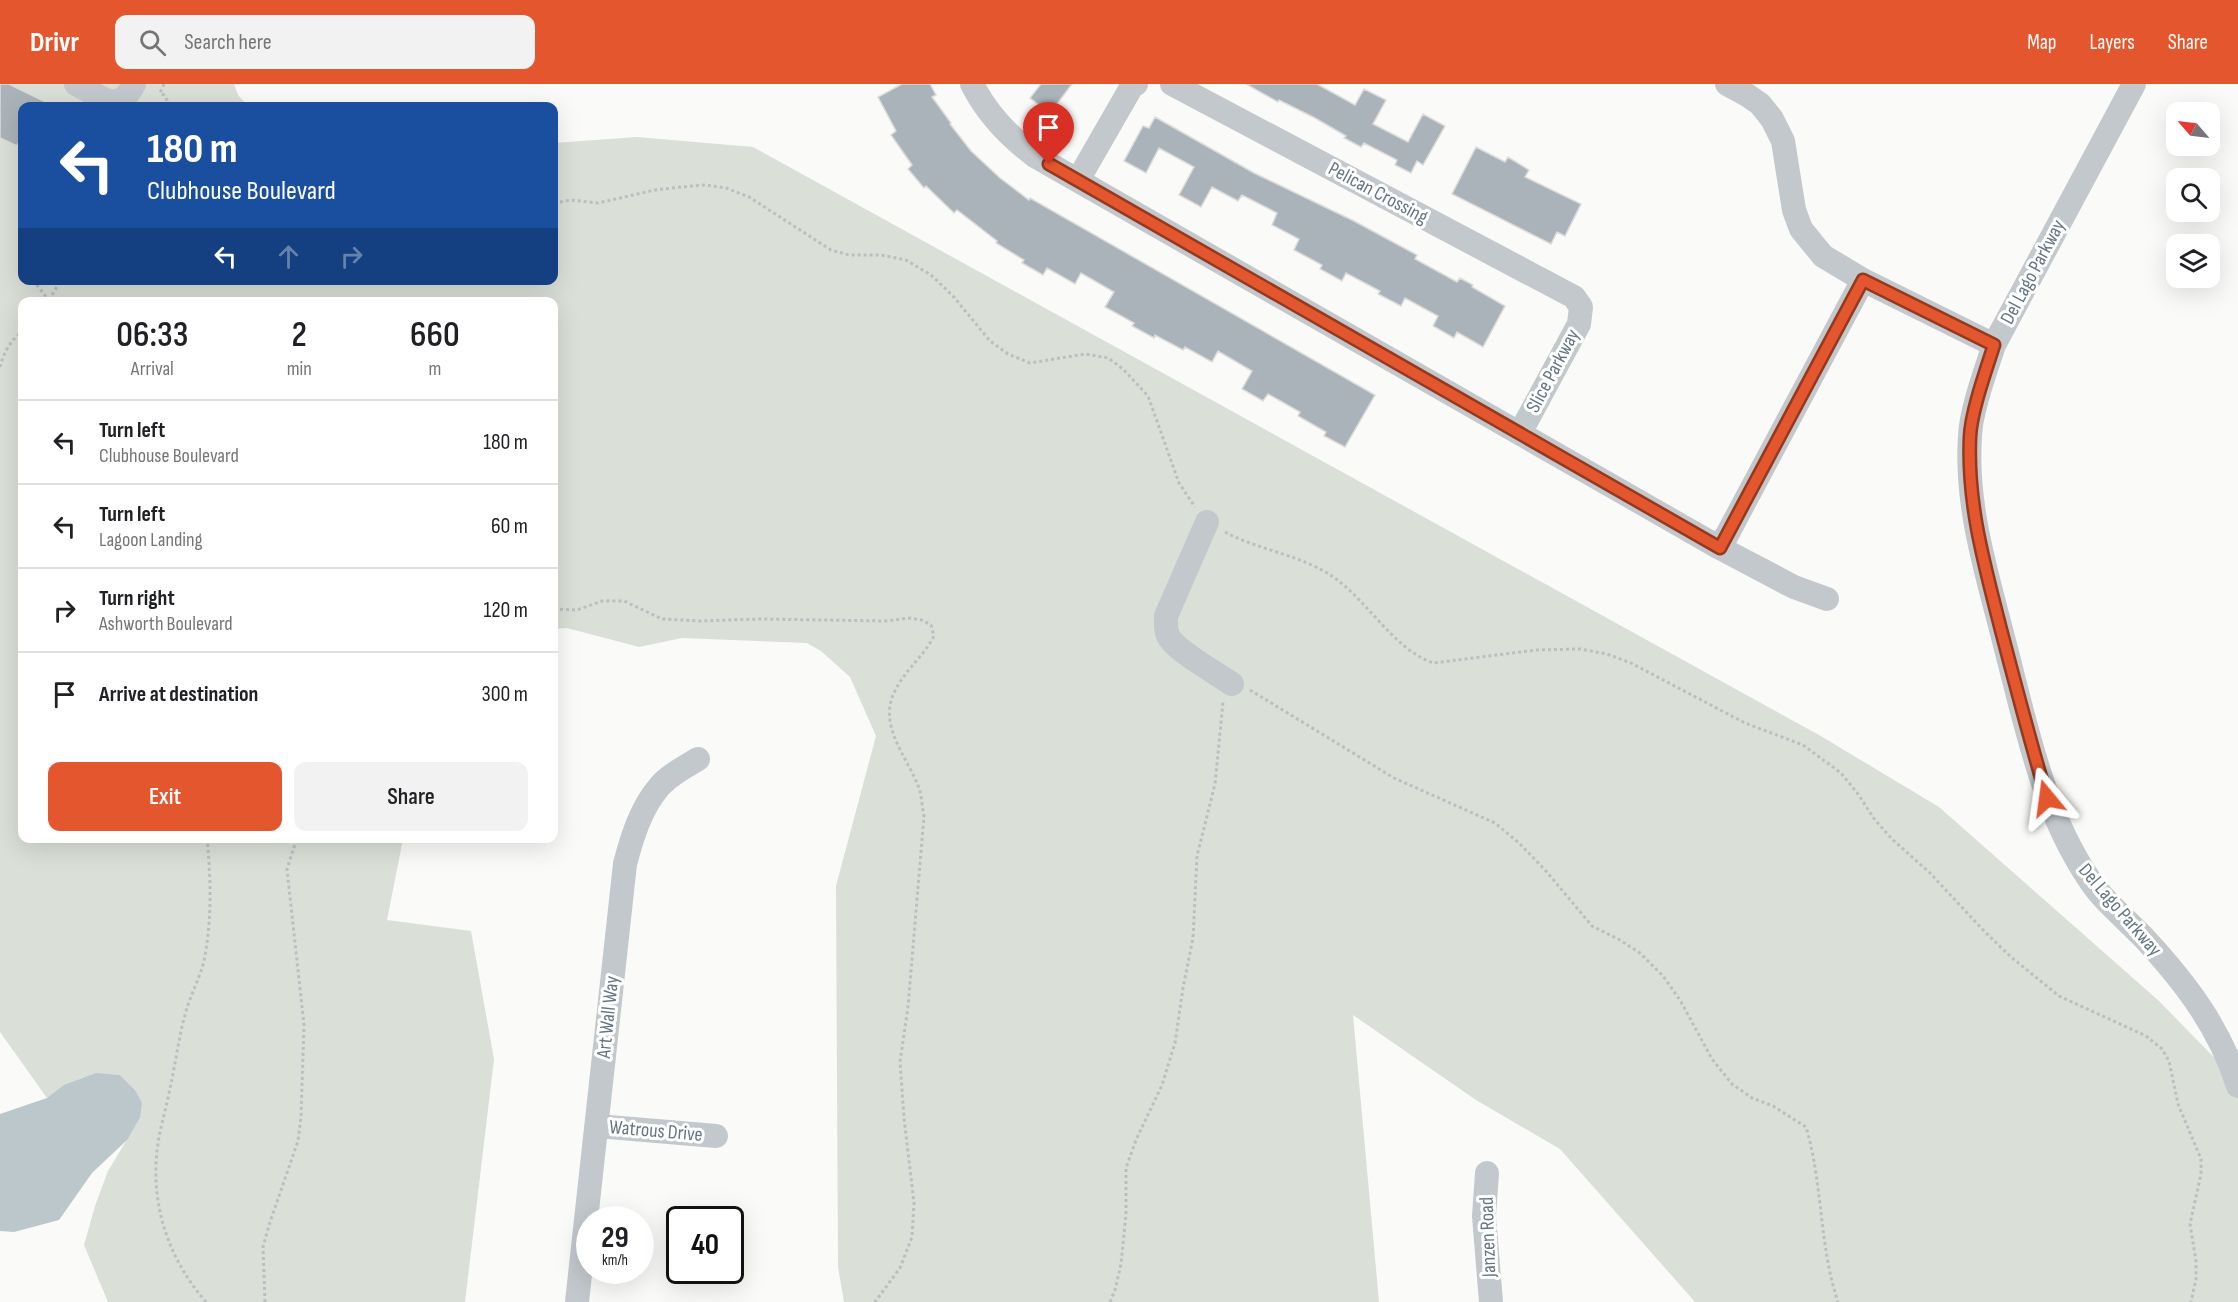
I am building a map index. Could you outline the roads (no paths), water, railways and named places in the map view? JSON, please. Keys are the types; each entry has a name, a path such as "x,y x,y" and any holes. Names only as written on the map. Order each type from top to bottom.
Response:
{"street":[{"path":"76,84 110,102 121,101 128,96 134,84"},
{"path":"972,84 992,118 1035,156 1720,548 1794,587 1827,600"},
{"path":"1078,180 1132,86 1136,84"},
{"name":"Pelican Crossing","path":"1172,84 1574,297 1581,307"},
{"path":"1728,84 1760,104 1772,119 1782,141 1794,210 1801,229 1823,256 1863,280 1994,345"},
{"name":"Del Lago Parkway","path":"2134,84 1994,345 1970,435 1970,491 1979,543 2028,735 2047,798 2068,847 2090,881 2145,939 2200,1006 2221,1041 2238,1086"},
{"path":"1720,548 1863,280"},
{"name":"Slice Parkway","path":"1520,433 1579,324 1581,307"},
{"path":"1207,522 1166,616 1166,630 1170,639 1180,648 1232,684"},
{"name":"Art Wall Way","path":"577,1302 625,864 632,836 659,787 669,777 698,759"},
{"name":"Watrous Drive","path":"597,1126 716,1136"},
{"name":"Janzen Road","path":"1487,1173 1484,1216 1491,1302"}]}
